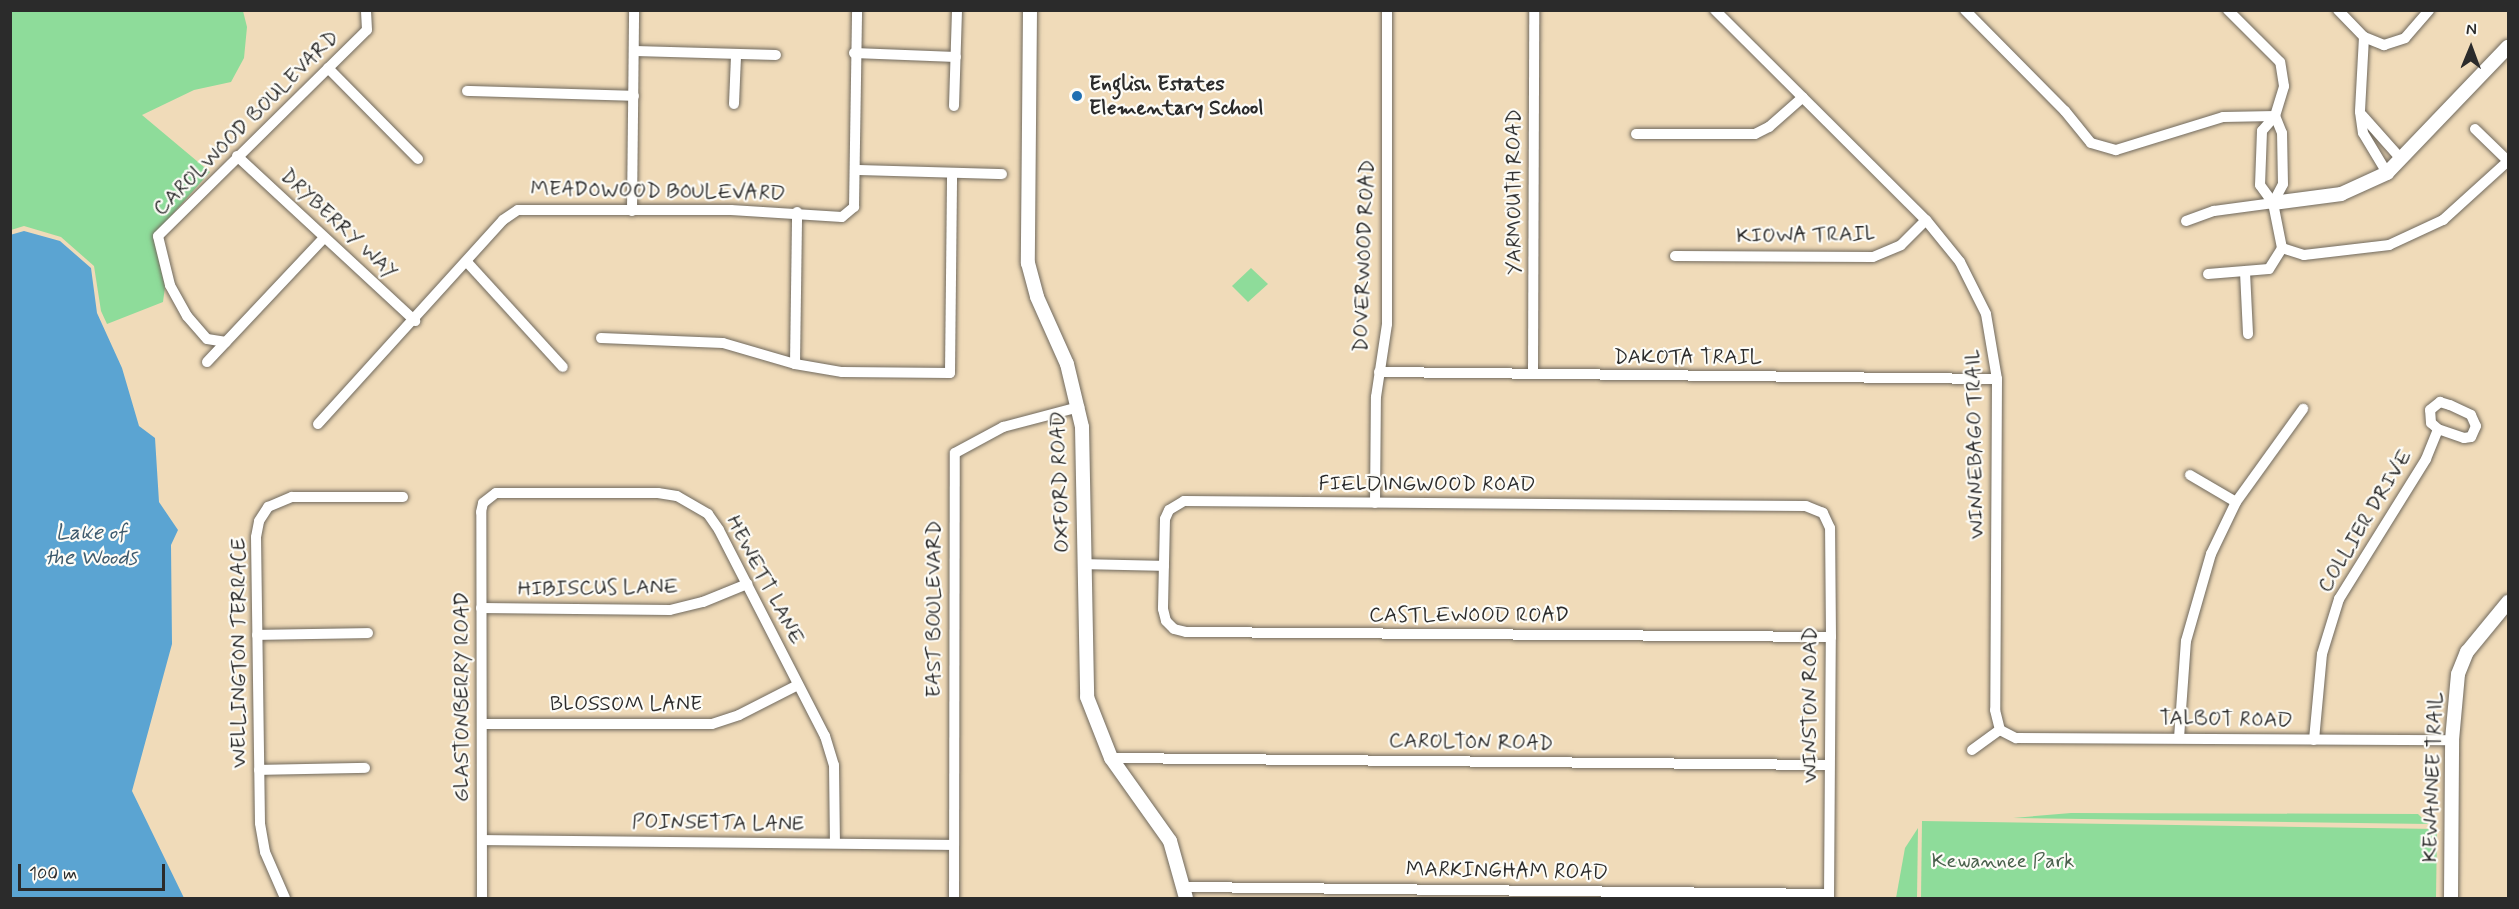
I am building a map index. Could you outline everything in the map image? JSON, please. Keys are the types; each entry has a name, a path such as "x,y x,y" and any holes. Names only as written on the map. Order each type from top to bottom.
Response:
{"street":[{"name":"CAROLWOOD BOULEVARD","path":"226,342 207,339 187,316 170,285 158,236 367,30 366,10"},
{"path":"632,211 634,10"},
{"name":"MEADOWOOD BOULEVARD","path":"318,424 415,321 503,220 519,210 796,212 842,217 854,207 854,53 857,10"},
{"path":"954,106 957,10"},
{"name":"OXFORD ROAD","path":"1030,10 1028,263 1037,297 1067,364 1079,407 1087,697 1111,758 1170,841 1185,892"},
{"name":"DOVERWOOD ROAD","path":"1375,503 1379,372 1387,324 1387,10"},
{"name":"YARMOUTH ROAD","path":"1533,374 1534,10"},
{"name":"WINNEBAGO TRAIL","path":"1715,10 1926,220 1974,286 1992,333 1997,379 1995,710 2001,730"},
{"path":"1965,10 2065,111 2091,143 2103,149 2129,147 2159,134 2223,117 2275,116"},
{"path":"2208,274 2269,269 2282,248 2273,203 2260,185 2262,131 2275,116 2284,86 2280,62 2228,10"},
{"path":"2338,10 2364,37 2384,45 2405,38 2429,10"},
{"path":"2364,37 2360,112 2363,133 2386,173"},
{"path":"2186,221 2214,211 2341,194 2386,173 2508,47"},
{"path":"635,51 736,56 776,55"},
{"path":"854,53 956,57"},
{"path":"734,104 736,56"},
{"path":"328,68 418,159"},
{"path":"467,91 634,96"},
{"path":"1636,134 1755,134 1769,128 1803,97"},
{"path":"2360,112 2401,159"},
{"path":"2273,203 2283,184 2282,133 2275,116"},
{"path":"2282,248 2304,255 2357,250 2420,234 2468,201 2508,160 2475,129"},
{"name":"DRYBERRY WAY","path":"237,156 415,321"},
{"path":"855,170 1002,174"},
{"path":"601,338 723,343 795,364 842,372 950,373 952,173"},
{"path":"795,364 796,212"},
{"name":"KIOWA TRAIL","path":"1675,256 1873,257 1901,245 1926,220"},
{"path":"207,362 324,238"},
{"path":"467,262 563,367"},
{"path":"2245,272 2248,334"},
{"name":"DAKOTA TRAIL","path":"1379,372 1997,379"},
{"name":"EAST BOULEVARD","path":"954,898 955,453 1003,427 1079,407"},
{"path":"2180,738 2188,632 2211,554 2236,502 2303,409"},
{"name":"COLLIER DRIVE","path":"2314,740 2322,654 2339,599 2413,481 2438,429"},
{"path":"2190,475 2236,502"},
{"name":"HEWETT LANE","path":"489,498 506,492 677,496 708,514 747,584 832,754 835,843"},
{"name":"WELLINGTON TERRACE","path":"285,898 262,837 256,537 259,521 268,507 291,497 403,497"},
{"name":"GLASTONBERRY ROAD","path":"482,898 481,512 489,498"},
{"name":"FIELDINGWOOD ROAD","path":"1164,566 1165,519 1178,503 1806,507 1823,513"},
{"name":"WINSTON ROAD","path":"1823,513 1830,528 1829,896"},
{"path":"1084,564 1164,566"},
{"name":"CASTLEWOOD ROAD","path":"1164,566 1166,621 1174,629 1186,632 1831,637"},
{"name":"HIBISCUS LANE","path":"482,608 670,610 703,602 747,584"},
{"name":"KEWANNEE TRAIL","path":"2451,898 2452,741 2458,674 2467,652 2508,602"},
{"path":"257,635 368,633"},
{"name":"BLOSSOM LANE","path":"482,724 712,724 739,715 798,685"},
{"path":"1972,750 2001,730"},
{"name":"TALBOT ROAD","path":"2001,730 2016,738 2452,741"},
{"name":"CAROLTON ROAD","path":"1111,758 1829,765"},
{"path":"259,770 365,768"},
{"name":"POINSETTA LANE","path":"482,840 954,845"},
{"name":"MARKINGHAM ROAD","path":"1185,892 1829,896"}],"green space":[{"path":"10,11 243,11 247,27 244,58 231,82 194,90 142,115 210,172 153,236 165,287 163,302 107,324 101,311 94,266 61,237 24,226 11,230"},
{"path":"1251,268 1268,284 1248,302 1232,286"},
{"path":"2071,813 2418,814 2428,824 2013,818"},
{"name":"Kewannee Park","path":"1922,821 2437,829 2436,898 1921,898"},
{"path":"1918,828 1917,898 1896,898 1905,848"}],"water":[{"name":"Lake of the Woods","path":"24,231 60,241 91,268 97,313 122,368 139,426 155,438 159,502 178,530 171,545 172,644 132,791 184,898 11,898 10,235"}],"place":[{"name":"English Estates Elementary School","path":"1077,96"}]}
